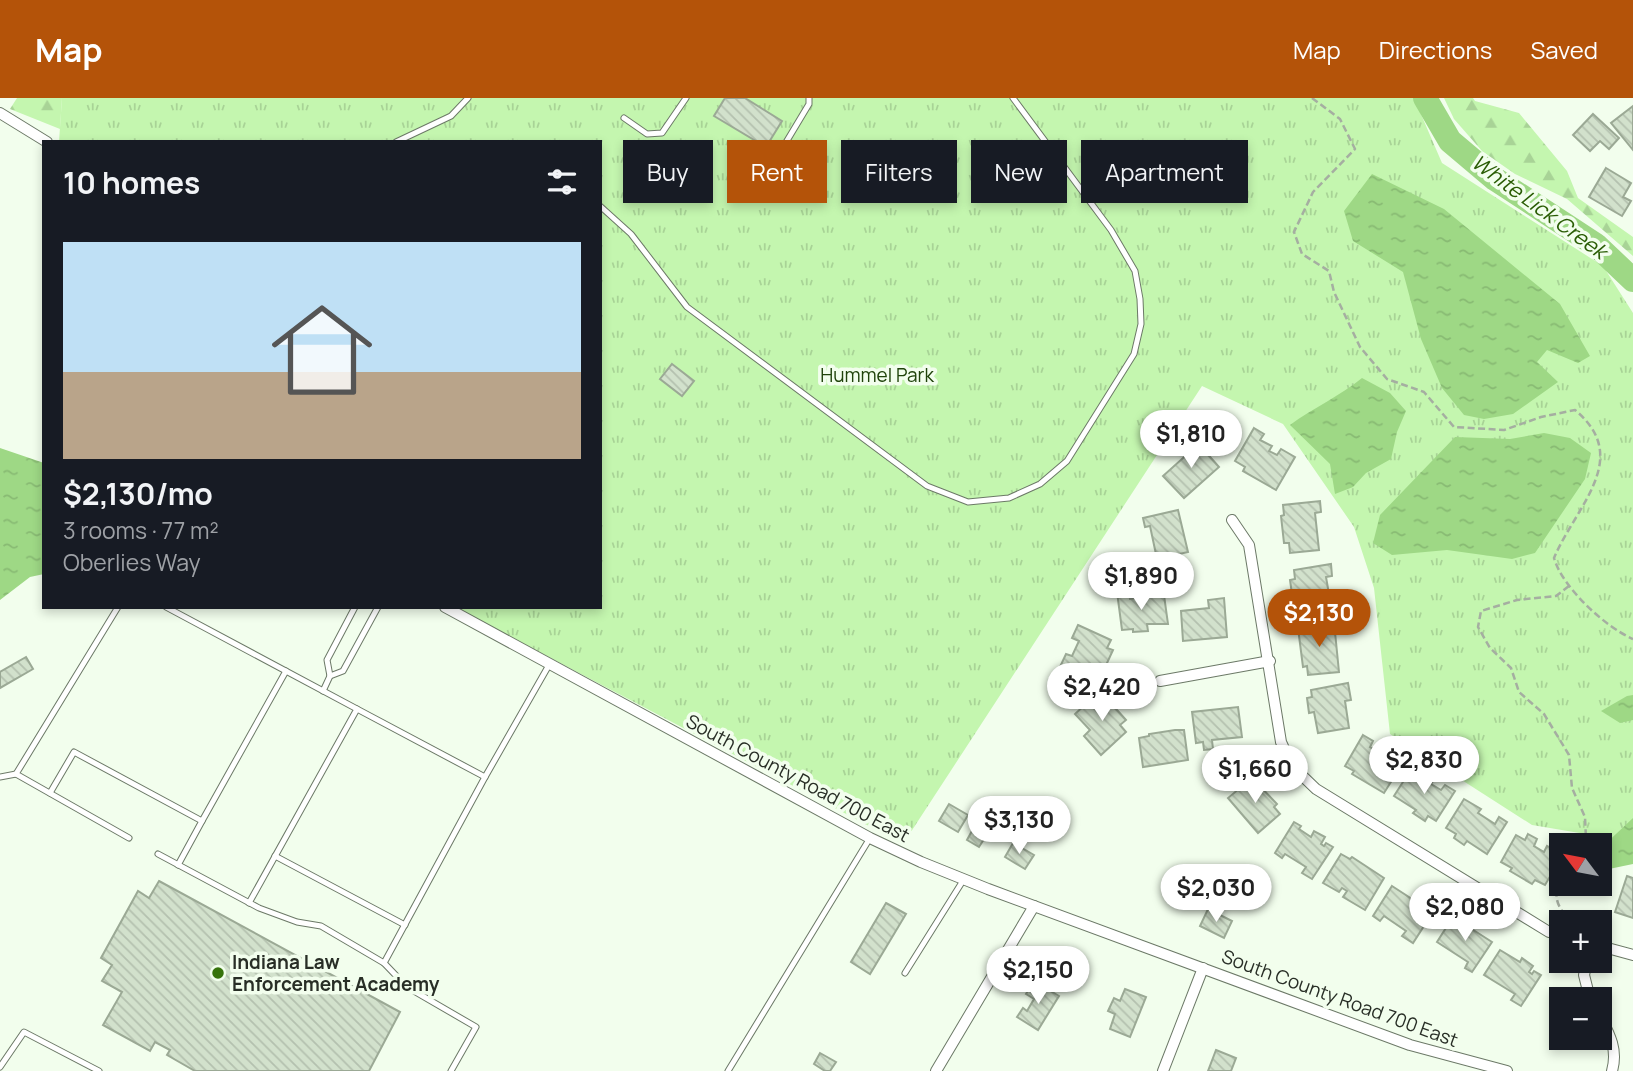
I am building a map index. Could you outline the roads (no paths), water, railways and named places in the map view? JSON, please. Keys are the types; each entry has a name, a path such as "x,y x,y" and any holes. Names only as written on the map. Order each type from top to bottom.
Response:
{"street":[{"path":"0,113 44,140"},
{"path":"1232,520 1249,545 1282,742 1292,766 1315,789 1549,932"},
{"name":"South County Road 700 East","path":"449,609 870,838 1034,906 1410,1045 1507,1071"},
{"path":"1160,681 1270,661"},
{"path":"936,1071 1034,906"},
{"path":"1612,949 1633,955"},
{"path":"1163,1071 1203,968"},
{"path":"1612,1041 1616,1056 1612,1071"}],"lane":[{"path":"400,140 451,116 468,98"},
{"path":"624,118 647,134 662,133 686,98"},
{"path":"787,140 810,98"},
{"path":"602,208 631,234 687,307 927,486 968,502 1009,498 1040,484 1067,461 1134,354 1141,324 1135,271 1111,230 1013,98"},
{"path":"16,774 117,609"},
{"path":"170,609 485,777"},
{"path":"323,691 330,676 327,660 354,609"},
{"path":"330,676 343,671 377,609"},
{"path":"384,963 485,777 550,665"},
{"path":"178,865 286,671"},
{"path":"248,903 357,709"},
{"path":"50,793 74,752 202,821"},
{"path":"0,777 16,774 129,838"},
{"path":"728,1071 870,838"},
{"path":"158,854 248,903 297,922 321,926 384,963 407,987 475,1027 451,1071"},
{"path":"275,856 405,925"},
{"path":"905,973 964,879"},
{"path":"0,1068 24,1032 99,1071"}],"water":[{"path":"1372,174 1444,209 1560,304 1590,356 1578,363 1547,350 1537,362 1558,382 1513,414 1484,419 1464,415 1442,388 1421,339 1403,272 1353,241 1344,211"},
{"path":"1362,378 1390,393 1406,411 1397,432 1391,459 1366,473 1353,487 1335,494 1330,464 1290,425"},
{"path":"1544,433 1570,438 1591,453 1585,479 1535,553 1512,559 1447,550 1392,555 1373,543 1380,515 1455,437 1510,439"},
{"path":"0,448 42,462 42,574 30,577 0,600"},
{"path":"1633,695 1633,720 1620,723 1601,711 1627,696"},
{"path":"1633,818 1633,864 1612,868 1612,838"}],"waterway":[{"name":"White Lick Creek","path":"1425,98 1450,141 1495,179 1596,245 1633,280"}],"place":[{"name":"Indiana Law Enforcement Academy","path":"218,973"}],"park label":[{"name":"Hummel Park","path":"877,375"}]}
